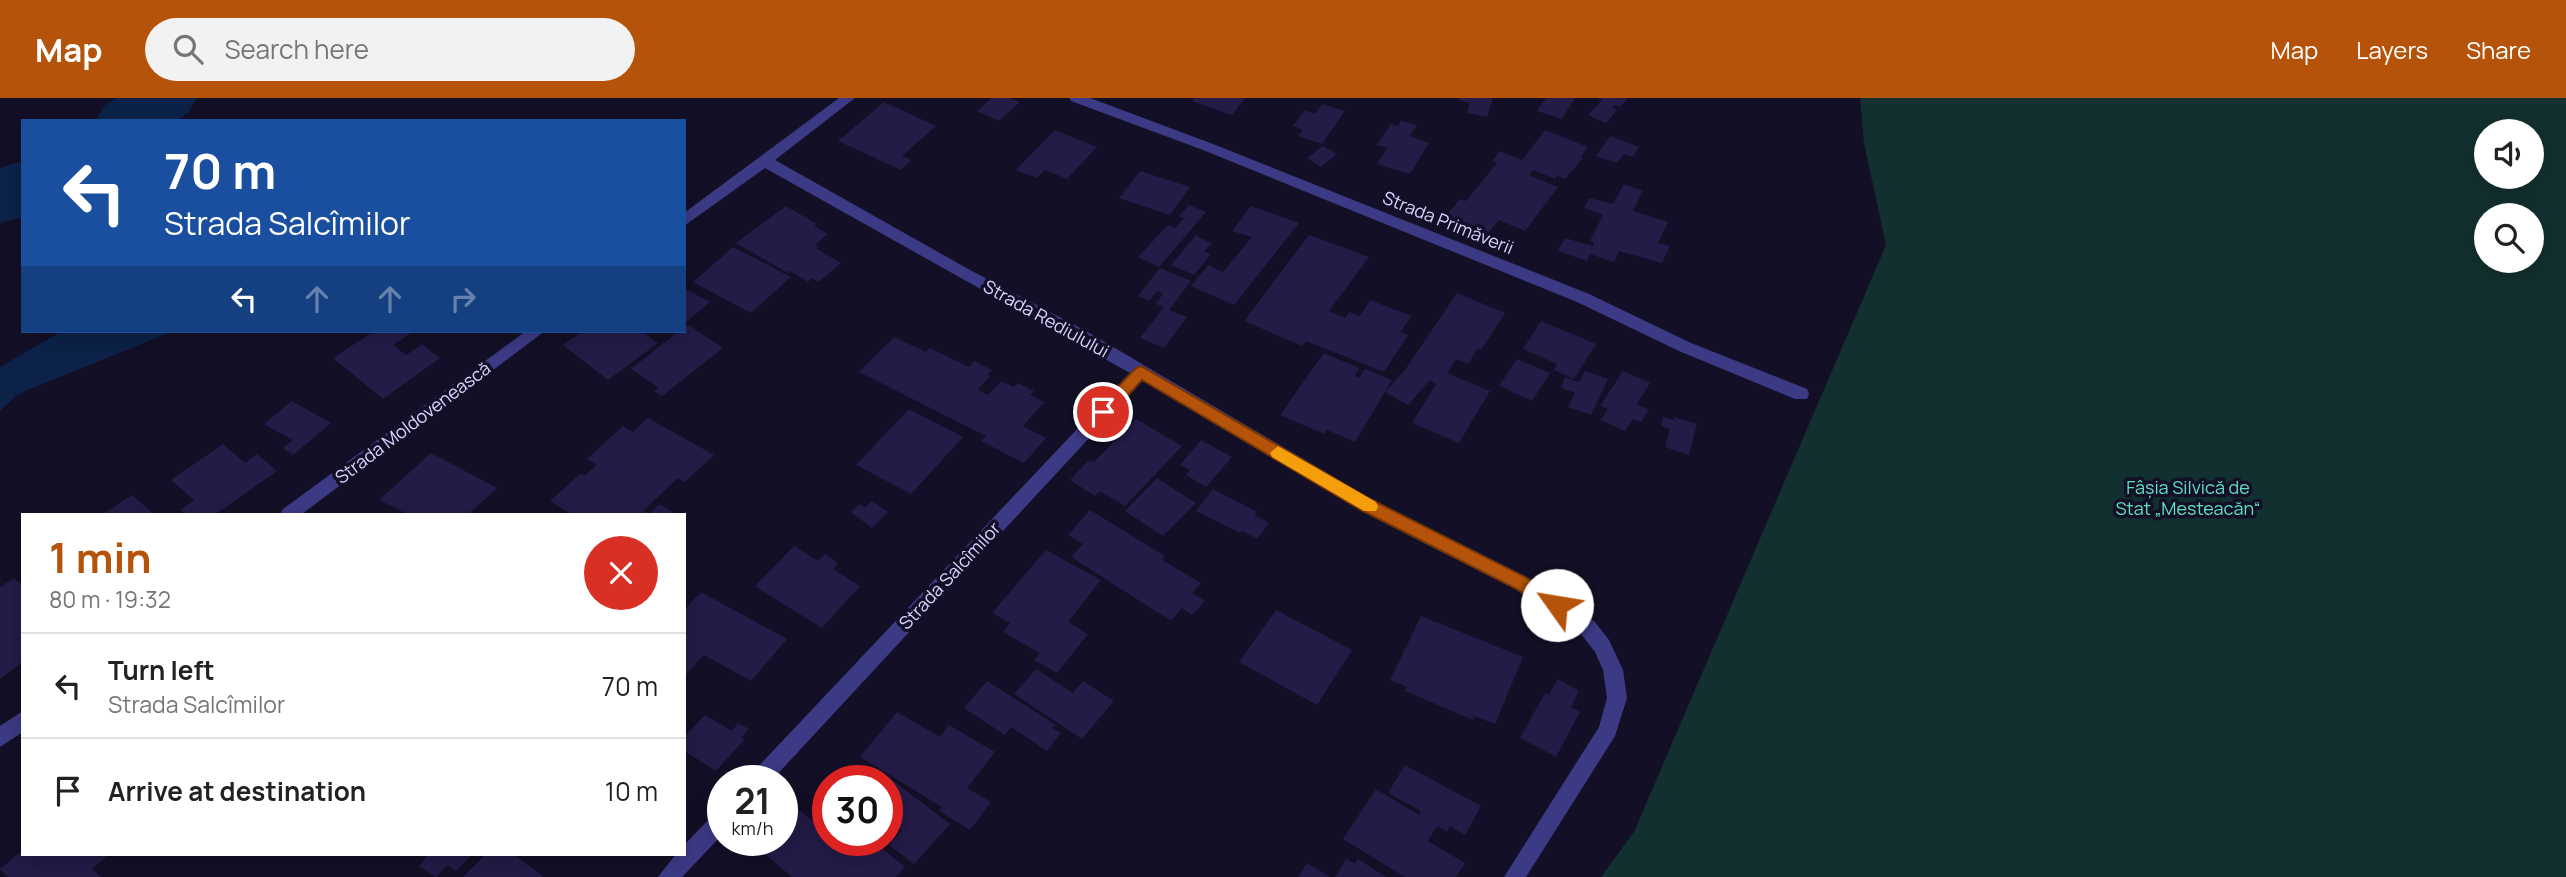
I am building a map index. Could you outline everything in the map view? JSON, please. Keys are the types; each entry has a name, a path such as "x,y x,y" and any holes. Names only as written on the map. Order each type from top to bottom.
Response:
{"street":[{"path":"686,220 848,98"},
{"name":"Strada Primăverii","path":"1076,98 1208,147 1583,299 1685,348 1801,394"},
{"name":"Strada Rediulului","path":"765,161 1141,372 1367,505 1521,583 1588,628 1602,646 1613,670 1617,698 1608,730 1514,877"},
{"name":"Strada Moldovenească","path":"290,513 534,333"},
{"name":"Strada Salcîmilor","path":"773,765 1141,372"},
{"path":"0,738 21,722"},
{"path":"668,877 707,836"}],"green space":[{"name":"Fâșia Silvică de Stat „Mesteacăn“","path":"1860,98 2566,98 2566,877 1601,877 1634,832 1886,245 1864,143"}],"water":[{"path":"59,333 168,333 18,394 0,411 0,367"}],"building":[{"path":"992,98 1010,98 1020,102 999,121 977,111"},
{"path":"1194,98 1245,98 1232,115 1192,101"},
{"path":"1459,98 1493,98 1487,117 1467,113 1470,103"},
{"path":"1546,98 1575,98 1562,119 1537,111"},
{"path":"1598,98 1628,98 1620,107 1615,105 1613,108 1617,110 1606,123 1588,115 1602,100"},
{"path":"884,102 936,126 902,156 911,160 901,170 838,141"},
{"path":"1322,104 1345,111 1322,144 1298,136 1303,130 1293,126 1305,110 1315,114"},
{"path":"1401,121 1417,125 1410,136 1429,143 1410,174 1377,164 1387,148 1377,145 1391,124 1398,126"},
{"path":"1055,130 1097,147 1067,179 1045,170 1037,178 1016,170"},
{"path":"1545,130 1588,147 1581,157 1583,158 1565,179 1557,176 1555,179 1533,170 1529,175 1558,187 1525,231 1499,220 1488,233 1447,215 1460,199 1466,201 1497,163 1492,161 1500,151 1522,160"},
{"path":"1610,136 1639,147 1633,157 1624,154 1617,163 1596,156"},
{"path":"1323,146 1337,154 1321,167 1307,158"},
{"path":"1140,171 1190,187 1170,215 1119,198"},
{"path":"1624,184 1643,191 1633,211 1668,222 1658,243 1670,246 1662,263 1619,251 1614,262 1590,254 1587,261 1558,251 1565,238 1593,246 1594,242 1590,241 1603,215 1584,208 1589,198 1613,204"},
{"path":"1189,205 1206,212 1159,267 1138,257 1168,225 1175,228 1184,218 1179,216"},
{"path":"786,206 817,224 814,226 828,234 815,245 819,247 817,249 841,263 819,282 812,278 808,282 790,271 788,273 736,243"},
{"path":"1251,206 1299,223 1234,305 1191,286 1208,265 1223,272 1252,237 1232,231"},
{"path":"1196,235 1212,244 1204,251 1211,254 1194,275 1171,265"},
{"path":"1309,235 1369,257 1329,311 1345,318 1349,312 1360,316 1370,300 1411,316 1401,332 1408,335 1384,372 1306,341 1302,346 1244,321"},
{"path":"733,247 791,277 751,313 693,282"},
{"path":"1160,268 1191,281 1169,310 1187,317 1164,348 1140,338 1164,307 1156,304 1163,294 1157,291 1149,301 1138,296"},
{"path":"686,289 710,302 686,322"},
{"path":"1457,293 1505,313 1481,350 1478,348 1468,364 1456,359 1447,373 1490,391 1459,443 1412,423 1436,384 1430,380 1408,405 1385,392 1405,370"},
{"path":"1541,321 1596,344 1574,379 1554,370 1557,364 1523,349"},
{"path":"687,324 723,348 662,396 654,391 659,388 631,369 676,333 686,333"},
{"path":"371,333 411,333 393,345 406,355 422,344 440,358 383,399 333,358"},
{"path":"580,333 645,333 658,343 608,380 563,345"},
{"path":"894,337 926,352 930,348 969,367 974,361 992,370 978,390 988,395 1001,381 1014,387 1018,383 1034,391 1030,395 1044,402 1023,426 1046,438 1024,463 981,441 986,436 859,372"},
{"path":"1324,353 1359,368 1355,376 1359,378 1365,369 1392,380 1355,442 1327,430 1324,434 1280,415"},
{"path":"1517,359 1550,373 1532,401 1499,386"},
{"path":"1585,371 1608,379 1591,415 1568,407 1575,393 1561,388 1565,377 1579,382"},
{"path":"1623,371 1650,383 1637,404 1649,410 1641,422 1633,419 1625,431 1601,420 1608,409 1600,406"},
{"path":"292,401 331,423 293,455 283,448 293,440 264,424"},
{"path":"909,409 963,437 911,494 856,465"},
{"path":"1663,417 1674,420 1674,417 1697,424 1689,455 1665,447 1670,429 1661,426"},
{"path":"648,418 714,455 685,482 678,478 644,510 648,513 569,513 550,501 580,474 584,476 597,465 587,459 623,426 633,432"},
{"path":"1136,419 1182,446 1125,506 1100,491 1095,496 1070,480 1089,460 1094,462"},
{"path":"1201,440 1232,457 1206,487 1186,475 1190,470 1180,465"},
{"path":"223,444 245,463 257,454 277,471 217,513 184,513 180,510 194,500 171,480"},
{"path":"431,453 497,488 470,513 405,513 379,500"},
{"path":"1157,478 1196,503 1163,536 1125,511"},
{"path":"1213,489 1257,512 1254,515 1269,523 1257,539 1196,511"},
{"path":"132,495 153,513 105,513"},
{"path":"872,501 888,512 872,528 851,512 860,504 865,507"},
{"path":"659,504 675,513 650,513"},
{"path":"1090,510 1165,556 1162,560 1201,583 1192,593 1205,601 1192,615 1182,608 1171,621 1071,557 1083,544 1068,535"},
{"path":"794,546 818,561 825,554 838,563 833,569 860,586 822,628 755,586"},
{"path":"1046,550 1101,580 1068,622 1088,634 1057,673 1034,660 1040,653 1003,632 1010,623 992,613"},
{"path":"14,578 21,584 21,663 0,679 0,587"},
{"path":"701,592 787,639 751,681 704,655 686,675 686,608"},
{"path":"1276,610 1352,650 1317,705 1239,662"},
{"path":"1421,616 1523,657 1495,724 1474,716 1473,720 1405,691 1407,687 1390,680"},
{"path":"1036,669 1073,693 1083,681 1114,701 1082,739 1014,694"},
{"path":"1558,679 1579,691 1571,707 1580,712 1556,757 1520,738 1545,693 1549,695"},
{"path":"987,681 1056,725 1052,728 1061,733 1047,751 1011,727 1005,735 964,708"},
{"path":"897,712 940,737 949,725 995,752 967,788 991,802 970,830 939,811 942,807 903,783 903,765 873,765 860,757"},
{"path":"705,715 732,731 738,723 749,729 741,738 744,740 721,765 707,765 686,752 686,735"},
{"path":"1405,765 1481,806 1465,835 1450,826 1447,832 1437,826 1428,841 1465,863 1456,877 1405,877 1343,839 1376,789 1419,815 1421,811 1388,793"},
{"path":"903,788 950,824 914,864 903,856"},
{"path":"798,809 812,820 812,856 892,856 905,867 896,877 792,877 767,856 798,856"},
{"path":"21,852 21,856 107,856 92,869 101,877 8,877 0,869"},
{"path":"427,856 470,856 456,871 447,865 436,877 419,866"},
{"path":"484,856 516,856 544,877 463,877"},
{"path":"1346,859 1355,864 1358,859 1386,877 1335,877"},
{"path":"1307,863 1330,877 1298,877"}],"waterway":[{"path":"131,119 165,98"},
{"path":"0,199 21,186"}],"slow traffic":[{"path":"1278,453 1370,507"}],"route":[{"path":"1103,412 1141,372 1367,505 1521,583 1557,605"}]}
